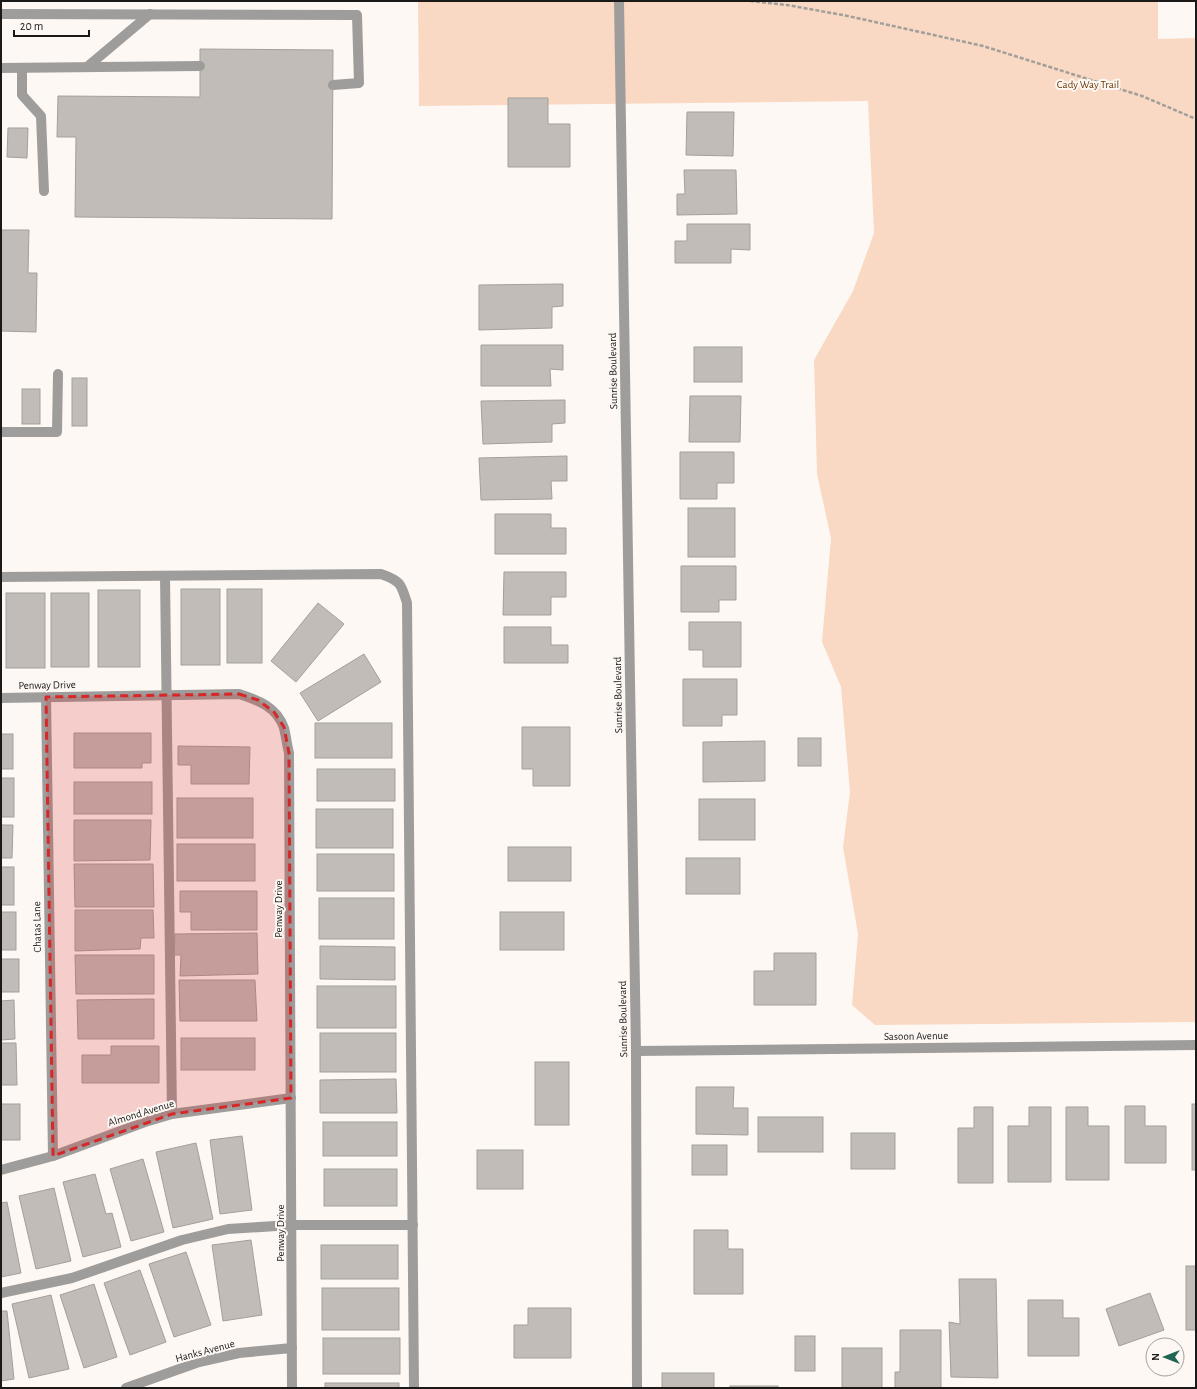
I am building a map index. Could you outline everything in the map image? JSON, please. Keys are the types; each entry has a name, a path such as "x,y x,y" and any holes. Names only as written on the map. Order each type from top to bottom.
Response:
{"street":[{"name":"Sunrise Boulevard","path":"619,1 636,1051 637,1388"},
{"path":"1,14 357,15 359,83 333,85"},
{"path":"87,67 150,14"},
{"path":"1,68 200,66"},
{"path":"22,68 22,95 41,116 44,191"},
{"path":"1,432 57,432 58,374"},
{"path":"1,577 381,574 393,578 402,586 407,603 414,1388"},
{"path":"165,576 172,1114"},
{"name":"Penway Drive","path":"1,698 239,694 258,700 269,708 274,712 284,727 289,753 292,1388"},
{"name":"Chatas Lane","path":"46,697 52,1156"},
{"name":"Sasoon Avenue","path":"636,1051 1196,1045"},
{"name":"Almond Avenue","path":"1,1170 52,1156 145,1122 172,1114 291,1098"},
{"path":"1,1293 72,1278 182,1240 228,1229 292,1225 413,1225"},
{"name":"Hanks Avenue","path":"126,1388 199,1362 239,1353 292,1348"}],"path":[{"path":"750,1 787,5 848,16 983,46 1142,96 1196,119"}],"highlighted area":[{"path":"239,694 258,700 274,712 284,727 289,753 291,1098 172,1114 53,1156 46,697"}],"green space":[{"name":"Cady Way Trail","path":"418,1 1158,1 1158,39 1196,38 1196,1022 875,1025 852,1005 858,934 843,847 850,792 841,687 822,642 831,538 817,474 814,360 853,291 874,233 868,101 419,106"}],"building":[{"path":"200,49 333,50 332,219 75,217 76,137 57,137 58,96 200,97"},
{"path":"508,98 548,98 548,124 570,124 570,167 508,167"},
{"path":"687,112 734,112 733,156 686,155"},
{"path":"8,128 28,128 27,158 7,157"},
{"path":"684,170 736,170 737,214 677,215 677,194 685,194"},
{"path":"687,224 750,224 750,250 731,249 731,263 675,263 675,241 687,241"},
{"path":"1,230 29,230 28,273 37,273 36,332 1,331"},
{"path":"563,284 563,306 552,307 552,328 479,330 479,285"},
{"path":"481,345 563,345 563,370 550,369 551,386 481,386"},
{"path":"694,347 742,347 742,382 694,382"},
{"path":"72,378 87,378 87,426 72,426"},
{"path":"22,389 40,389 40,424 22,424"},
{"path":"690,396 741,396 740,442 689,442"},
{"path":"565,400 565,423 552,424 552,442 483,444 481,401"},
{"path":"680,452 734,452 734,483 717,483 717,499 680,499"},
{"path":"567,456 567,481 551,481 552,499 481,500 479,458"},
{"path":"688,508 735,508 735,557 688,557"},
{"path":"495,514 551,514 551,528 566,528 566,554 495,554"},
{"path":"681,566 736,566 736,600 719,600 719,612 681,612"},
{"path":"504,572 566,572 566,597 551,597 551,615 503,615"},
{"path":"181,589 220,589 220,665 181,665"},
{"path":"227,589 262,589 262,663 227,663"},
{"path":"98,590 140,590 140,667 98,667"},
{"path":"6,593 45,593 45,668 6,668"},
{"path":"51,593 89,593 89,667 51,667"},
{"path":"318,603 344,624 296,682 271,661"},
{"path":"689,622 741,622 741,667 703,667 703,650 689,650"},
{"path":"504,627 551,627 551,645 568,645 568,663 504,663"},
{"path":"364,654 381,682 318,721 300,693"},
{"path":"683,679 737,679 737,715 722,715 722,726 683,726"},
{"path":"315,723 392,723 392,758 315,758"},
{"path":"522,727 570,727 570,786 533,786 533,769 522,769"},
{"path":"74,733 151,733 151,763 142,763 142,768 74,768"},
{"path":"1,734 13,734 13,769 1,769"},
{"path":"798,738 821,738 821,766 798,766"},
{"path":"765,741 765,781 703,782 703,742"},
{"path":"178,746 250,747 249,784 191,784 191,765 178,765"},
{"path":"317,769 395,769 395,801 317,801"},
{"path":"1,778 14,778 14,817 1,817"},
{"path":"74,782 152,782 152,814 74,814"},
{"path":"177,798 253,798 253,838 177,838"},
{"path":"699,799 755,799 755,840 699,840"},
{"path":"316,809 393,809 393,848 316,848"},
{"path":"74,820 151,820 150,860 74,861"},
{"path":"1,825 13,825 12,858 1,858"},
{"path":"177,844 255,844 255,881 177,881"},
{"path":"508,847 571,847 571,881 508,881"},
{"path":"317,854 394,854 394,891 317,891"},
{"path":"686,858 740,858 740,894 686,894"},
{"path":"74,864 153,864 154,907 75,907"},
{"path":"1,867 14,867 14,905 1,905"},
{"path":"180,891 257,891 257,930 191,930 191,912 180,912"},
{"path":"319,898 394,898 394,939 319,939"},
{"path":"75,910 153,910 154,938 141,938 140,949 75,951"},
{"path":"1,912 16,912 16,950 1,950"},
{"path":"500,912 564,912 564,950 500,950"},
{"path":"257,933 258,974 180,976 181,955 174,955 175,934"},
{"path":"320,946 395,947 395,980 320,979"},
{"path":"774,953 816,953 816,1005 754,1005 754,971 774,971"},
{"path":"75,955 154,955 154,994 76,994"},
{"path":"1,959 19,959 19,992 1,992"},
{"path":"179,980 255,980 257,1021 180,1021"},
{"path":"317,986 396,986 396,1028 317,1028"},
{"path":"154,999 154,1039 78,1039 77,1000"},
{"path":"14,1000 15,1039 1,1040 1,1001"},
{"path":"320,1033 396,1033 396,1072 320,1072"},
{"path":"181,1038 255,1038 255,1070 181,1070"},
{"path":"1,1043 16,1043 17,1085 1,1085"},
{"path":"111,1046 159,1046 159,1083 82,1083 82,1055 111,1055"},
{"path":"535,1062 569,1062 569,1125 535,1125"},
{"path":"396,1079 397,1113 320,1113 320,1080"},
{"path":"696,1087 734,1087 733,1108 748,1108 748,1135 696,1134"},
{"path":"1,1104 20,1104 20,1140 1,1140"},
{"path":"1192,1104 1196,1104 1196,1170 1192,1170"},
{"path":"1125,1106 1145,1106 1145,1126 1166,1126 1166,1163 1125,1163"},
{"path":"974,1107 993,1107 993,1183 958,1183 958,1128 974,1128"},
{"path":"1029,1107 1051,1107 1051,1182 1008,1182 1008,1126 1029,1126"},
{"path":"1066,1107 1088,1107 1088,1126 1109,1126 1109,1180 1066,1180"},
{"path":"758,1117 823,1117 823,1152 758,1152"},
{"path":"323,1122 397,1122 397,1156 323,1156"},
{"path":"851,1133 895,1133 895,1169 851,1169"},
{"path":"242,1136 252,1210 220,1214 210,1140"},
{"path":"196,1143 213,1219 173,1228 156,1152"},
{"path":"692,1145 727,1145 727,1175 692,1175"},
{"path":"477,1150 523,1150 523,1189 477,1189"},
{"path":"143,1159 164,1232 131,1241 110,1169"},
{"path":"324,1169 397,1169 397,1206 324,1206"},
{"path":"95,1174 106,1214 112,1213 121,1247 83,1257 63,1182"},
{"path":"54,1188 71,1261 36,1269 19,1196"},
{"path":"7,1202 21,1273 1,1277 1,1203"},
{"path":"694,1230 728,1230 728,1249 743,1249 743,1294 694,1294"},
{"path":"251,1240 262,1315 223,1321 212,1245"},
{"path":"321,1245 398,1245 398,1279 321,1279"},
{"path":"186,1252 211,1325 174,1337 149,1264"},
{"path":"1186,1266 1196,1266 1196,1330 1186,1330"},
{"path":"140,1270 166,1342 130,1355 104,1283"},
{"path":"959,1279 996,1279 998,1378 951,1377 949,1322 960,1324"},
{"path":"94,1284 117,1357 84,1368 60,1295"},
{"path":"322,1288 399,1288 399,1330 322,1330"},
{"path":"1150,1293 1164,1330 1119,1346 1106,1309"},
{"path":"51,1295 69,1369 29,1378 12,1304"},
{"path":"1028,1300 1063,1300 1063,1318 1079,1318 1079,1356 1028,1356"},
{"path":"528,1308 571,1308 571,1358 514,1358 514,1325 528,1325"},
{"path":"1,1311 7,1311 14,1379 1,1381"},
{"path":"900,1330 941,1330 941,1388 895,1388 895,1372 900,1372"},
{"path":"795,1336 815,1336 815,1371 795,1371"},
{"path":"323,1338 400,1338 400,1374 323,1374"},
{"path":"842,1348 882,1348 882,1388 842,1388"},
{"path":"662,1373 714,1373 714,1388 662,1388"},
{"path":"325,1383 399,1383 399,1388 325,1388"},
{"path":"730,1386 778,1386 778,1388 730,1388"}]}
